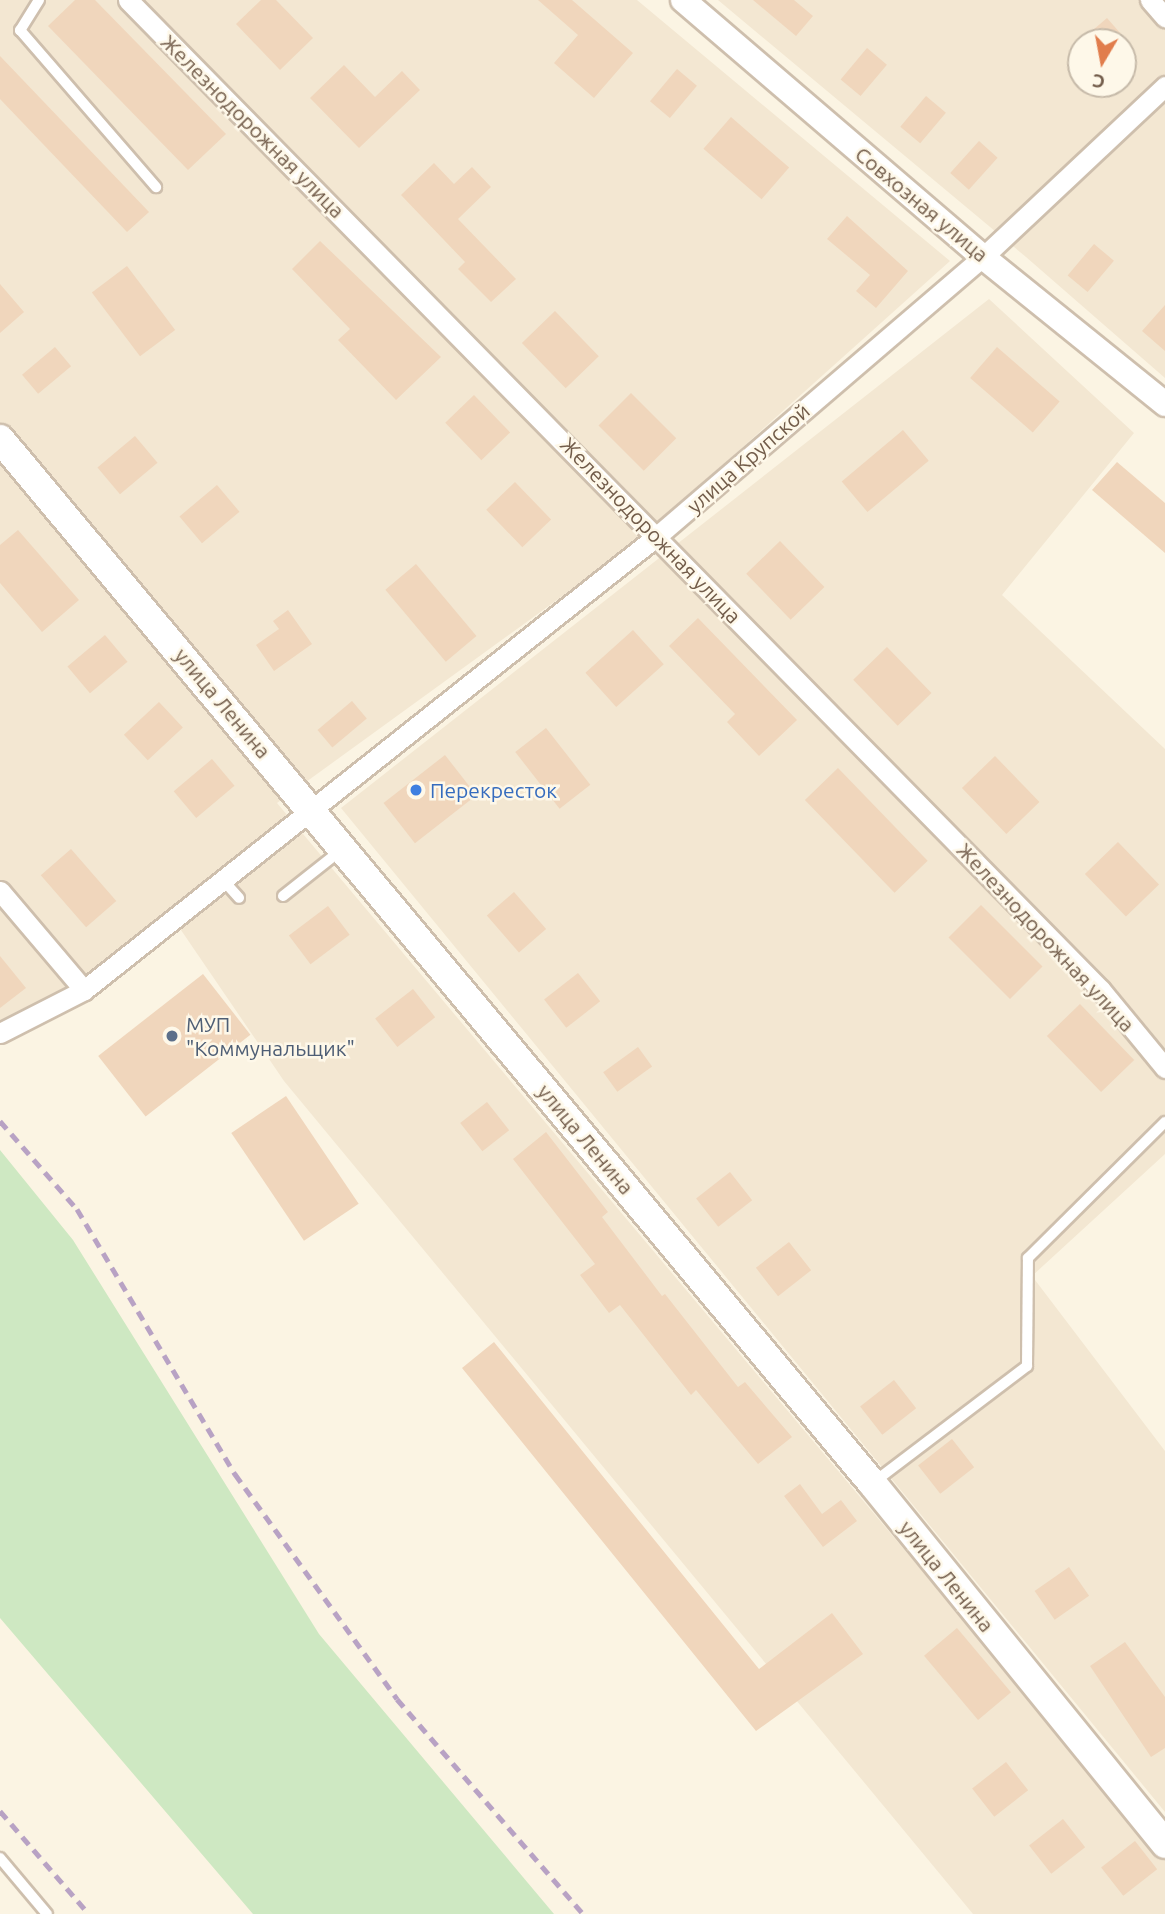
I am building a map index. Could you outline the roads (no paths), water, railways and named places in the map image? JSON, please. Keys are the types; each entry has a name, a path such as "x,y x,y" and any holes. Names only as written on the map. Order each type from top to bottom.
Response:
{"main road":[{"name":"улица Ленина","path":"0,439 311,808 872,1483 1165,1844"}],"street":[{"name":"Железнодорожная улица","path":"128,0 1101,990 1165,1068"},
{"name":"Совхозная улица","path":"683,0 983,257 1165,404"},
{"path":"1150,0 1165,17"},
{"name":"улица Крупской","path":"0,1033 85,989 657,536 983,257 1165,86"},
{"path":"0,891 85,989"}],"lane":[{"path":"39,0 20,30 156,187"},
{"path":"283,897 344,848"},
{"path":"222,879 239,898"},
{"path":"872,1483 1027,1366 1028,1258 1165,1122"},
{"path":"0,1858 47,1914"}],"railway":[{"path":"0,1121 77,1209 235,1474 397,1699 583,1914"},
{"path":"0,1811 89,1914"}],"place":[{"name":"Перекресток","path":"416,790"},
{"name":"МУП \"Коммунальщик\"","path":"172,1036"}]}
